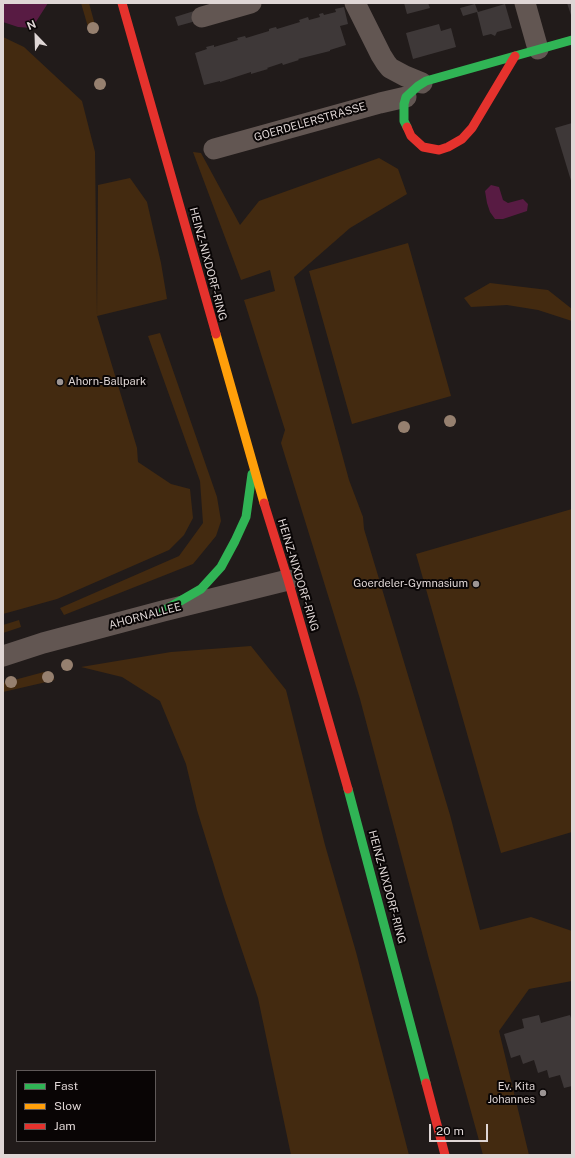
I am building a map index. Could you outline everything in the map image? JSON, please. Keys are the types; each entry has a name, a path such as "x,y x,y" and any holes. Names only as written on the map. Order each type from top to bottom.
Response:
{"main road":[{"name":"HEINZ-NIXDORF-RING","path":"122,3 253,467 288,580 359,828 445,1155"},
{"name":"GOERDELERSTRASSE","path":"406,96 426,81 572,40"},
{"path":"406,96 403,112 404,120 411,136 423,147 439,150 448,148 462,139 472,128 515,56"},
{"path":"163,611 201,589 221,567 246,517 253,467"}],"street":[{"path":"202,17 251,3"},
{"path":"355,3 381,55 390,68 422,83"},
{"path":"525,3 538,50"},
{"name":"GOERDELERSTRASSE","path":"214,149 406,96"},
{"name":"AHORNALLEE","path":"3,656 42,643 288,580"}],"shaded area":[{"path":"3,3 48,3 32,28 18,27 3,22"},
{"path":"81,3 89,3 95,25 88,27"},
{"name":"Ahorn-Ballpark","path":"3,37 24,47 82,101 95,152 97,316 137,448 138,462 171,484 190,489 193,518 184,535 169,550 57,599 3,614"},
{"path":"193,152 201,153 240,225 259,201 379,158 398,169 407,194 350,228 294,277 349,480 363,517 364,529 450,815 480,930 531,917 572,931 572,981 529,989 499,1031 529,1155 483,1155 360,699 281,443 285,430 244,300 275,291 270,270 241,280"},
{"path":"130,178 147,202 161,263 167,299 97,316 98,185"},
{"path":"491,185 499,187 503,200 508,203 523,199 528,204 527,211 503,219 495,219 490,212 485,191"},
{"path":"408,243 451,396 352,424 309,271"},
{"path":"490,283 548,290 572,309 572,321 538,310 507,305 471,307 464,298"},
{"path":"160,333 217,497 221,521 216,536 193,564 64,615 60,608 179,556 203,523 200,481 148,336"},
{"path":"572,509 572,832 501,853 416,554"},
{"path":"19,620 21,627 3,633 3,625"},
{"path":"251,646 286,690 325,845 356,952 409,1155 291,1155 258,998 197,810 186,764 160,701 122,677 81,667 171,652"},
{"path":"44,672 55,680 3,692 3,683"}],"building":[{"path":"404,3 428,3 430,8 407,14"},
{"path":"567,3 572,3 572,18"},
{"path":"475,4 478,12 505,4 512,28 497,32 495,36 491,34 483,36 477,12 463,16 460,8"},
{"path":"344,7 348,24 340,26 346,45 283,65 282,63 251,74 251,72 220,82 204,85 195,53 207,49 206,47 214,45 214,47 238,40 237,38 245,36 246,38 269,31 269,29 272,28 276,27 277,29 300,22 299,20 308,17 309,20 320,17 319,14 323,13 324,15 336,12 335,9"},
{"path":"194,11 196,21 178,26 175,17"},
{"path":"439,24 441,31 451,28 456,47 413,59 406,33"},
{"path":"572,123 572,184 555,128"},
{"path":"539,1015 541,1023 570,1015 572,1021 572,1086 564,1088 560,1075 549,1078 547,1070 538,1073 534,1060 523,1064 520,1055 511,1058 504,1034 524,1028 522,1019"}],"traffic: fast":[{"path":"407,127 404,121 404,104 406,97 426,81 572,40"},
{"path":"163,611 201,589 221,567 246,517 252,474"},
{"path":"348,789 426,1083"}],"traffic: slow":[{"path":"216,334 264,503"}],"traffic: jam":[{"path":"122,3 216,334"},
{"path":"407,127 411,136 423,147 439,150 462,139 472,128 515,56"},
{"path":"264,503 288,580 348,789"},
{"path":"426,1083 445,1155"}],"place":[{"name":"Ahorn-Ballpark","path":"60,382"},
{"name":"Goerdeler-Gymnasium","path":"476,584"},
{"name":"Ev. Kita Johannes","path":"543,1093"}]}
